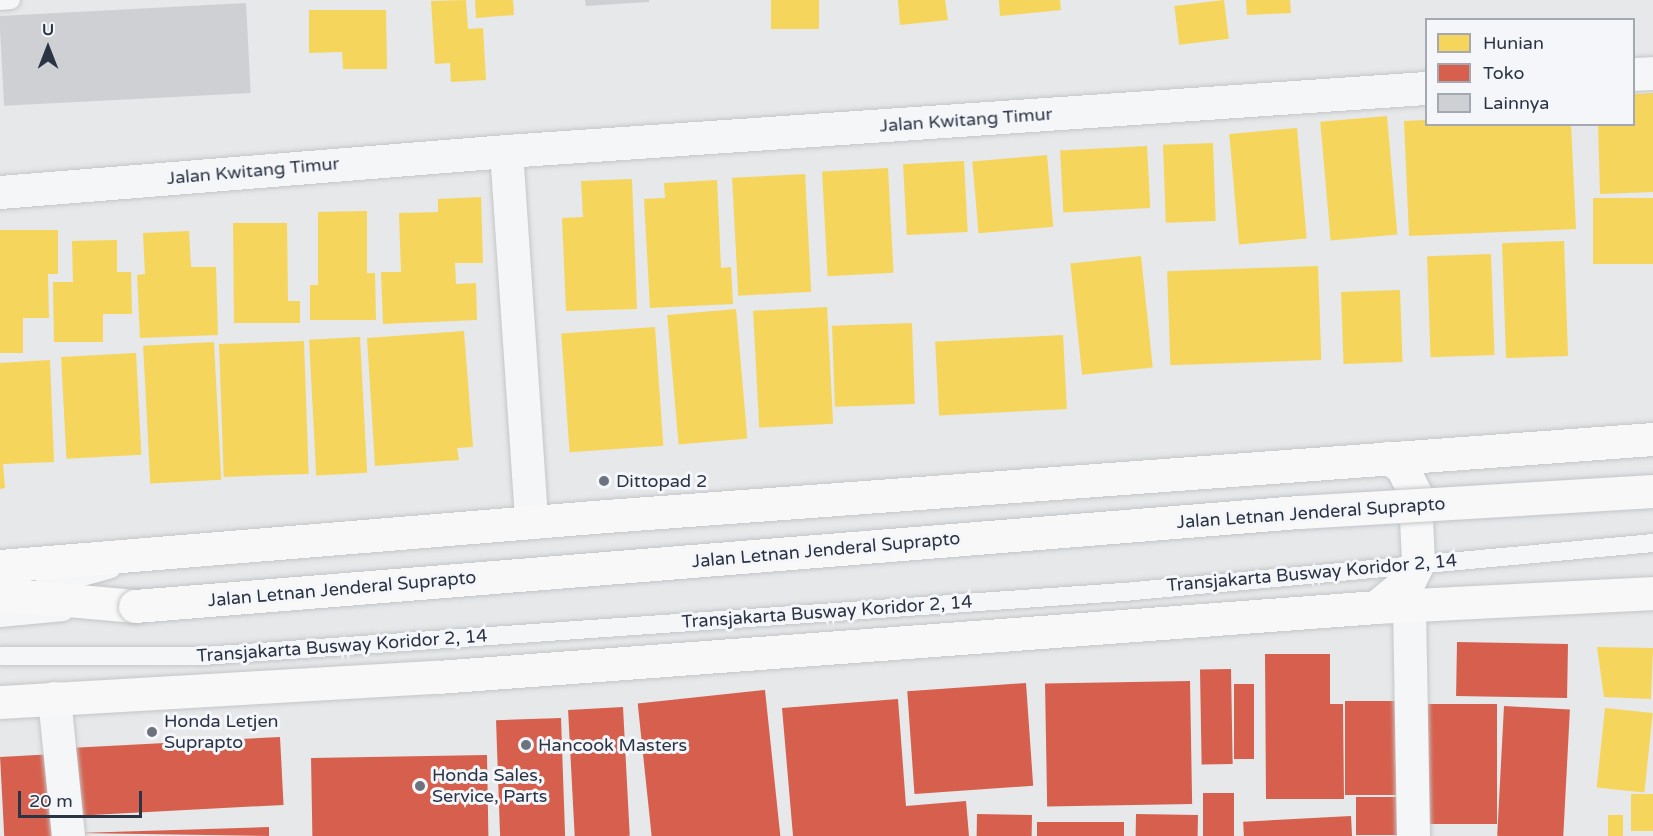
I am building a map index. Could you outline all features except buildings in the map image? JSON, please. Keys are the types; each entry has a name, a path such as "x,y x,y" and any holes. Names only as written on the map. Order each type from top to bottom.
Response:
{"main road":[{"path":"0,566 531,522 1653,439"},
{"path":"1376,607 1410,579 1418,563 1415,492 1402,467 1388,458"},
{"name":"Jalan Letnan Jenderal Suprapto","path":"4,602 135,606 1299,512 1653,491"},
{"path":"0,702 437,677 1376,607 1653,593"}],"street":[{"path":"1635,74 1653,73"},
{"name":"Jalan Kwitang Timur","path":"0,192 506,151 1425,88"},
{"path":"506,151 531,522"},
{"path":"1409,605 1413,836"},
{"path":"54,698 68,836"}],"lane":[{"path":"0,1 11,0"},
{"name":"Transjakarta Busway Koridor 2, 14","path":"0,656 215,656 1124,592 1653,543"},
{"path":"4,602 172,552"}],"place":[{"name":"Dittopad 2","path":"604,481"},
{"name":"Honda Letjen Suprapto","path":"152,732"},
{"name":"Hancook Masters","path":"526,745"},
{"name":"Honda Sales, Service, Parts","path":"420,786"}]}
